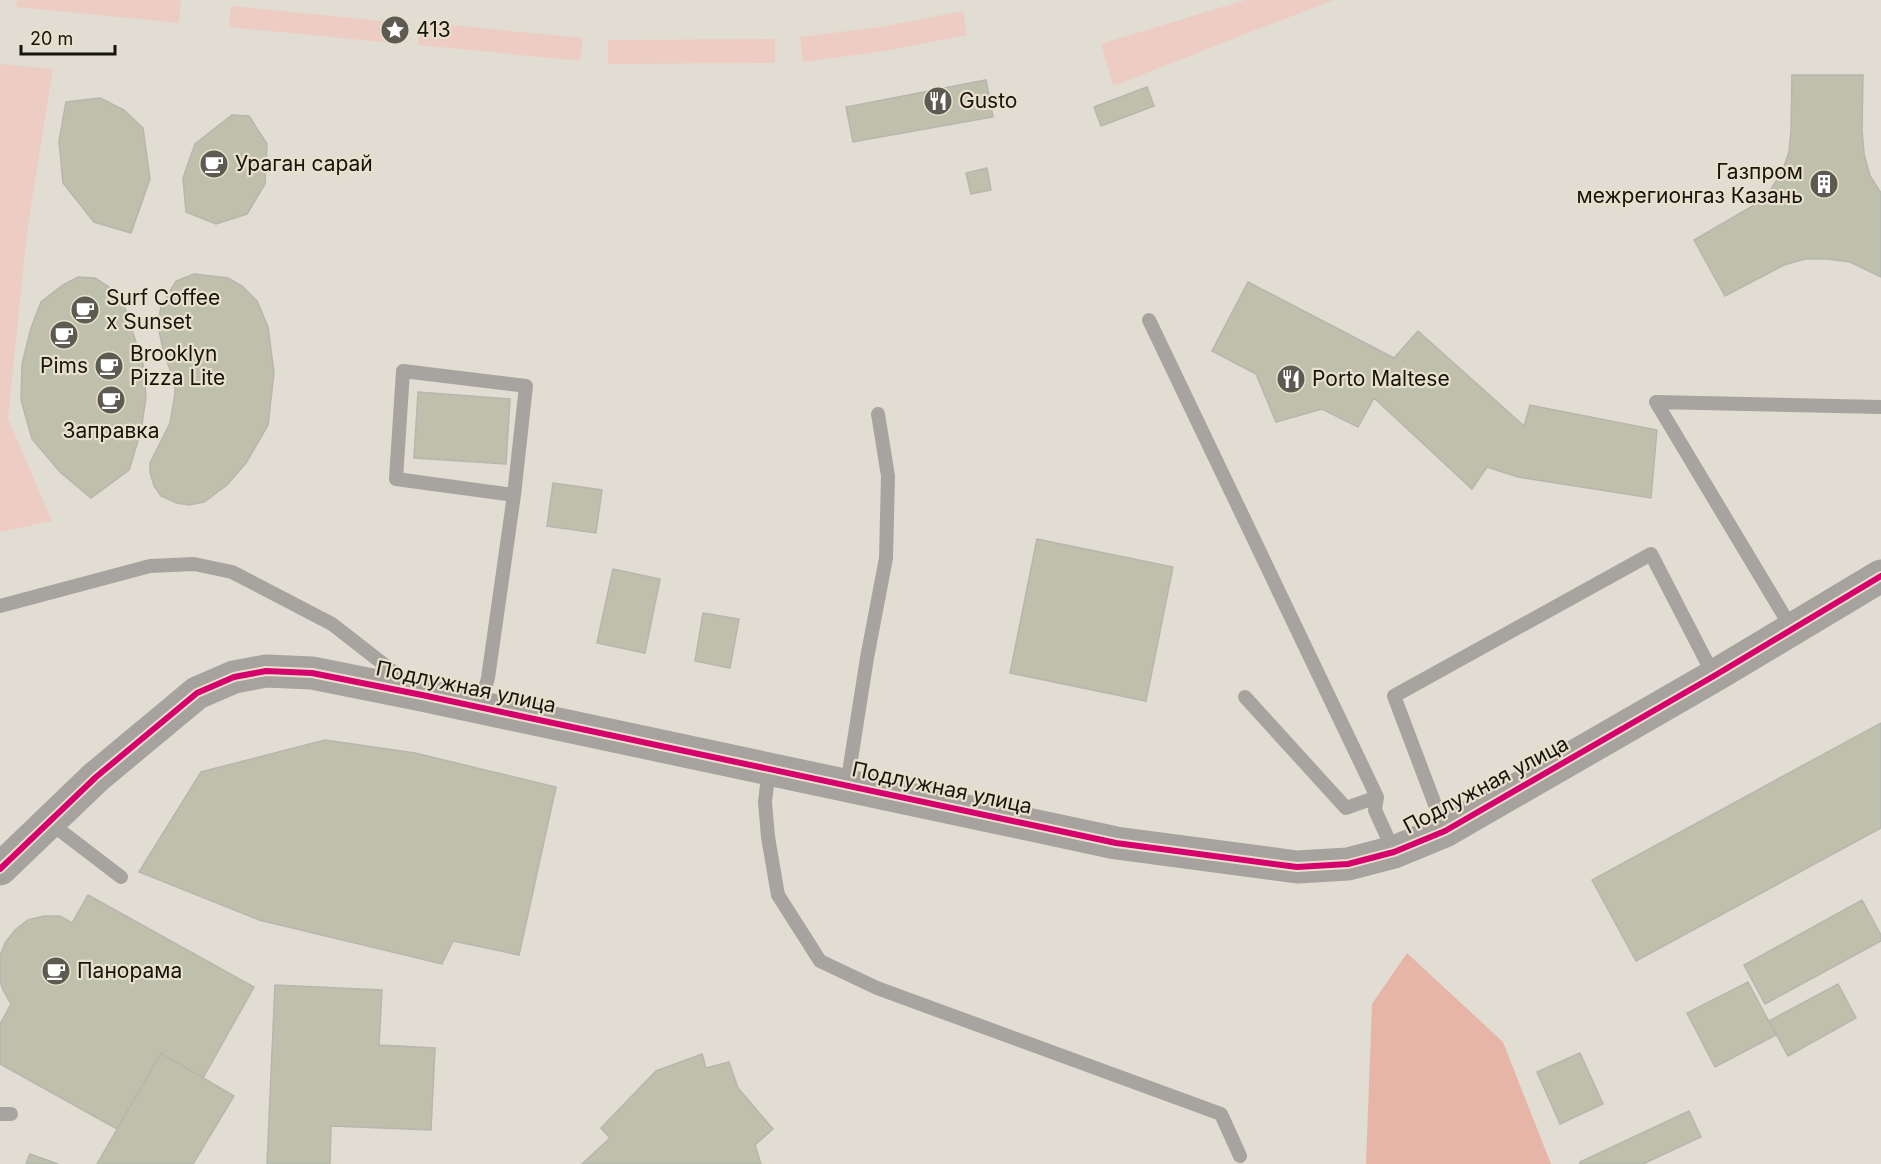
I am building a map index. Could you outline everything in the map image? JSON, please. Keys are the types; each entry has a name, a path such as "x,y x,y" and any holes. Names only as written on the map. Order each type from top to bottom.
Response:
{"street":[{"name":"Подлужная улица","path":"0,869 96,777 197,693 234,677 266,671 312,673 422,694 1116,843 1297,867 1348,864 1394,852 1445,831 1714,676 1881,576"}],"lane":[{"path":"1149,320 1377,797 1375,810 1394,852"},
{"path":"480,707 488,678 514,495 526,386 403,371 396,479 514,495"},
{"path":"1792,629 1656,402 1881,407"},
{"path":"847,785 886,558 888,476 878,414"},
{"path":"1445,831 1394,696 1651,554 1714,676"},
{"path":"0,606 150,566 194,564 232,572 332,624 422,694"},
{"path":"1245,697 1346,808 1377,797"},
{"path":"770,768 765,802 777,895 820,961 877,988 1221,1114 1240,1156"},
{"path":"49,822 121,877"}],"shaded area":[{"path":"17,0 181,1 179,23 16,7"},
{"path":"1245,0 1333,0 1113,86 1101,44"},
{"path":"231,6 394,22 392,43 229,27"},
{"path":"963,11 967,35 885,51 803,62 800,37 880,27"},
{"path":"420,22 583,38 580,61 418,45"},
{"path":"775,39 775,63 608,64 608,40"},
{"path":"0,64 53,69 28,225 8,418 52,521 0,532"},
{"path":"1407,953 1503,1042 1551,1164 1366,1164 1372,1004"}],"building":[{"name":"Газпром межрегионгаз Казань","path":"1792,75 1863,75 1864,154 1870,176 1881,193 1881,277 1850,262 1805,259 1784,265 1725,296 1694,240 1751,207 1769,192 1782,172 1789,152"},
{"path":"986,80 993,117 853,142 846,107"},
{"path":"1147,87 1154,106 1101,126 1094,107"},
{"path":"100,98 124,110 143,128 150,179 131,233 94,222 63,183 59,141 66,102"},
{"path":"232,115 249,116 267,144 265,184 247,214 216,224 186,212 183,178 195,144"},
{"path":"987,168 991,190 971,194 966,173"},
{"path":"194,274 228,278 242,286 257,301 268,327 274,373 268,425 246,463 227,485 204,502 189,505 161,496 154,486 150,463 170,423 175,394 175,382 164,354 158,326 161,306 176,281"},
{"path":"78,277 95,278 109,287 124,305 143,364 146,397 141,431 129,470 91,498 60,472 32,439 21,400 22,364 31,328 41,302"},
{"path":"1248,282 1394,358 1418,331 1524,426 1530,405 1657,430 1651,498 1518,477 1487,467 1472,489 1374,398 1358,427 1322,409 1276,422 1256,374 1212,351"},
{"path":"418,392 510,399 506,464 414,458"},
{"path":"553,483 602,490 596,533 547,526"},
{"path":"1037,539 1173,567 1146,701 1010,673"},
{"path":"613,569 660,579 645,653 597,643"},
{"path":"703,613 739,619 730,668 695,661"},
{"path":"1881,723 1881,828 1636,961 1592,880"},
{"path":"325,740 415,753 556,787 519,955 453,941 442,964 259,920 139,872 201,772"},
{"path":"88,895 254,987 203,1078 161,1053 117,1129 0,1064 0,1024 11,1004 0,981 0,956 5,943 15,930 28,920 44,916 60,916 72,923"},
{"path":"1862,900 1881,935 1881,941 1765,1004 1744,965"},
{"path":"1748,982 1776,1035 1715,1067 1687,1013"},
{"path":"1838,984 1856,1018 1788,1056 1769,1021"},
{"path":"275,985 382,990 379,1045 435,1048 431,1130 331,1126 330,1164 267,1164"},
{"path":"161,1053 234,1096 193,1164 97,1164"},
{"path":"1580,1053 1603,1104 1560,1124 1537,1072"},
{"path":"702,1054 706,1068 729,1062 738,1088 773,1129 755,1145 761,1164 582,1164 610,1138 601,1128 656,1071"},
{"path":"1689,1111 1701,1137 1643,1164 1580,1164 1580,1162"},
{"path":"30,1154 58,1164 26,1164"}],"cycle path":[{"path":"0,869 96,777 197,693 234,677 266,671 312,673 422,695 1116,843 1297,867 1348,864 1394,852 1445,831 1714,676 1881,576"}],"place":[{"name":"413","path":"395,30"},
{"name":"Gusto","path":"938,101"},
{"name":"Ураган сарай","path":"214,164"},
{"name":"Газпром межрегионгаз Казань","path":"1824,184"},
{"name":"Surf Coffee x Sunset","path":"85,310"},
{"name":"Pims","path":"64,335"},
{"name":"Brooklyn Pizza Lite","path":"109,366"},
{"name":"Porto Maltese","path":"1291,379"},
{"name":"Заправка","path":"111,400"},
{"name":"Панорама","path":"56,971"}]}
